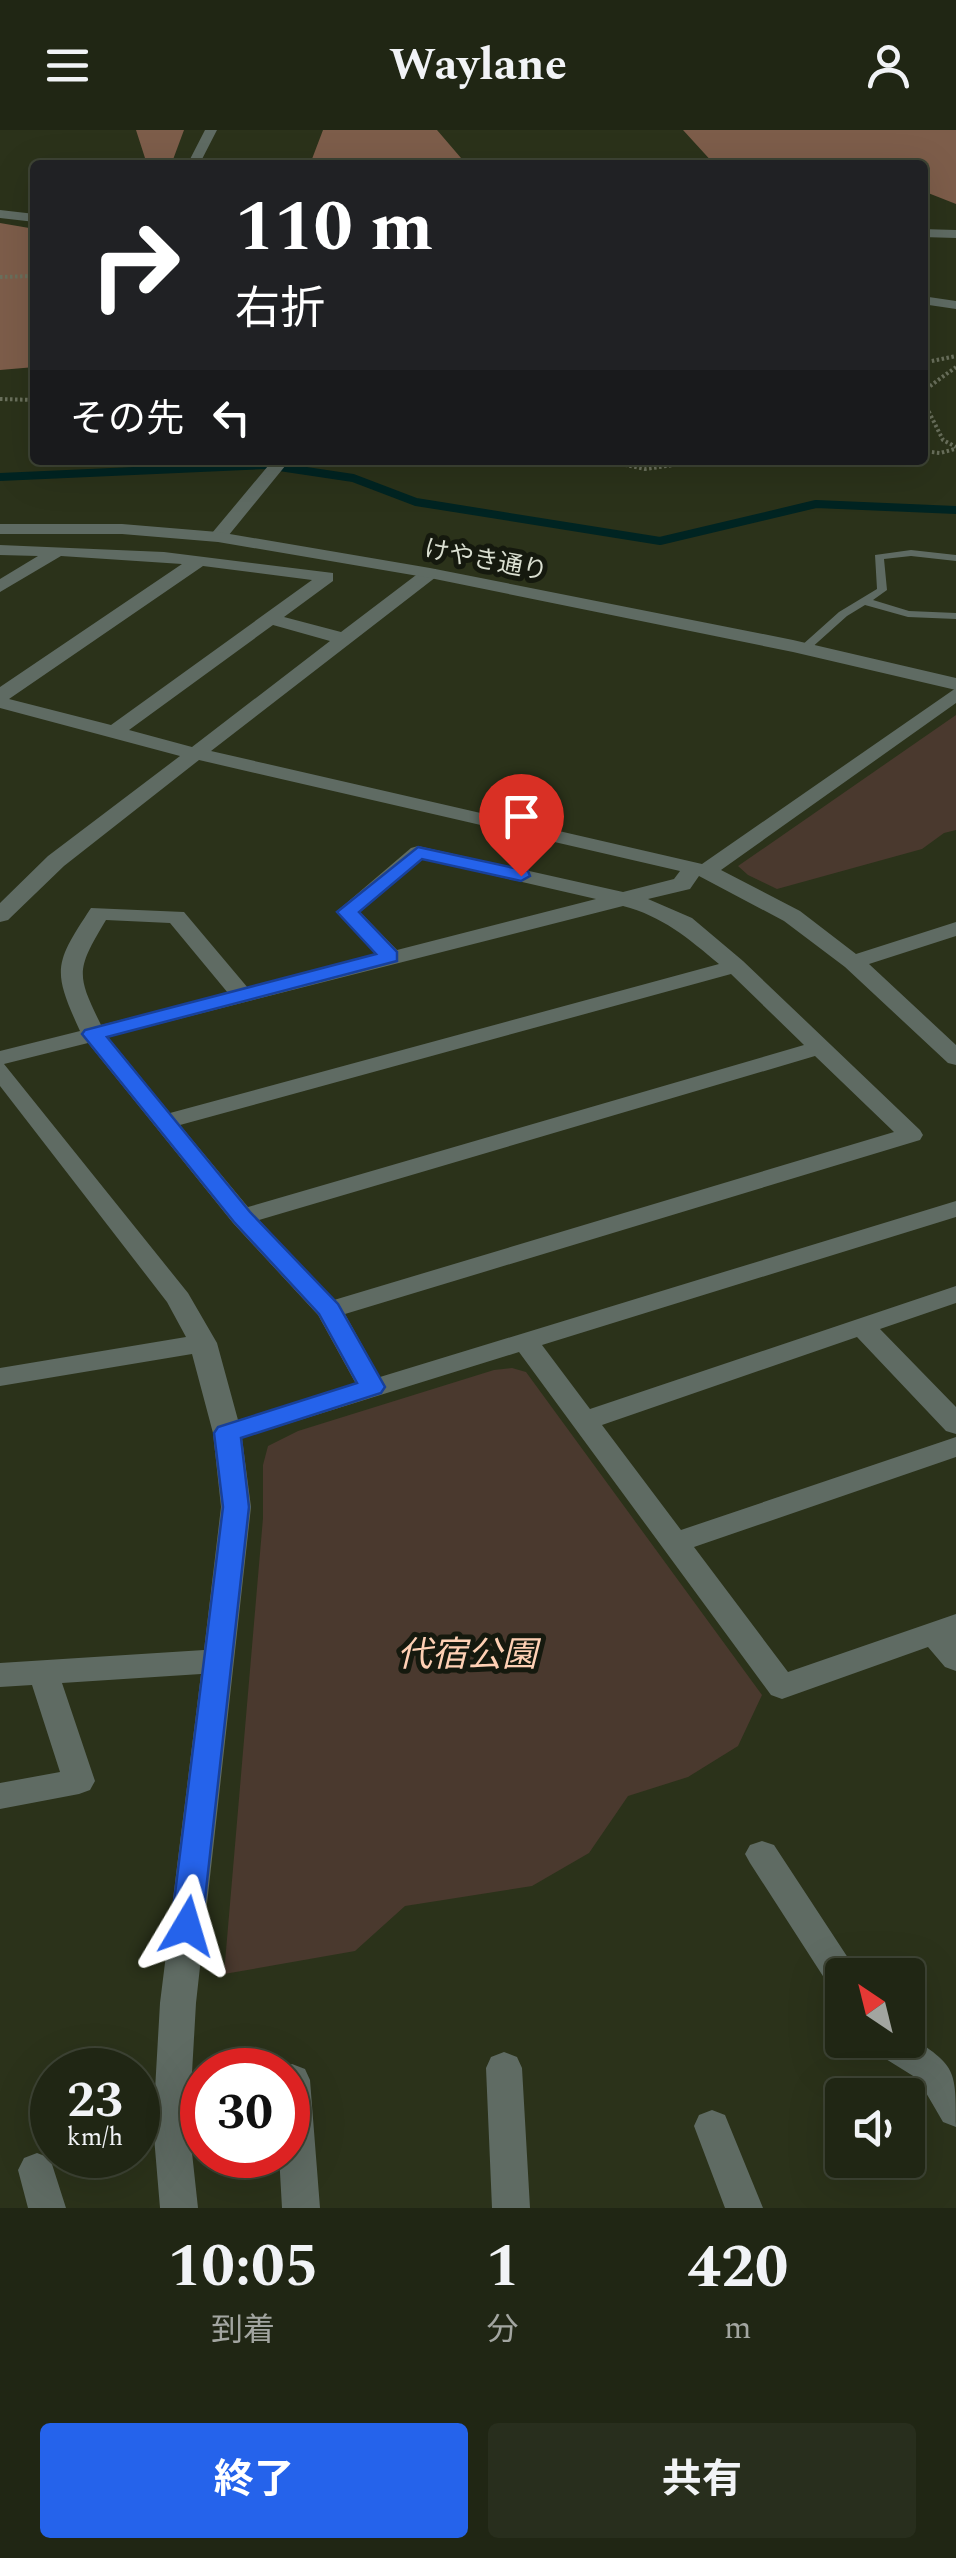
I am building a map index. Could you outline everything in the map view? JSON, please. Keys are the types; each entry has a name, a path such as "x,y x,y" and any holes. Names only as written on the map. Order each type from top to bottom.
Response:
{"street":[{"path":"196,160 211,130"},
{"path":"0,214 30,217"},
{"path":"928,233 956,234"},
{"path":"928,301 956,305"},
{"path":"218,537 278,465"},
{"name":"けやき通り","path":"0,529 122,529 218,537 430,573 805,648 956,684"},
{"path":"0,550 199,560 326,577 114,732"},
{"path":"0,588 59,550"},
{"path":"0,699 199,560"},
{"path":"0,916 56,861 430,573"},
{"path":"268,618 345,639"},
{"path":"0,1058 682,884 956,694"},
{"path":"0,699 198,754 700,869 792,916 854,962 956,1058"},
{"path":"329,1310 911,1135 735,966 684,923 656,908 418,852 347,912 390,956"},
{"path":"241,994 176,916 98,912 74,954 69,983 93,1034 242,1217 329,1310 372,1387"},
{"path":"854,962 956,929"},
{"path":"165,1122 735,966"},
{"path":"242,1217 821,1047"},
{"path":"0,1070 179,1299 203,1343 227,1433 236,1507 178,2003 171,2125 179,2208"},
{"path":"227,1433 956,1210"},
{"path":"583,1421 956,1294"},
{"path":"861,1324 956,1424"},
{"path":"525,1341 782,1686 945,1629 956,1659"},
{"path":"0,1377 203,1343"},
{"path":"674,1543 956,1446"},
{"path":"0,1675 217,1660"},
{"path":"0,1796 79,1782 43,1671"},
{"path":"762,1854 830,1958"},
{"path":"915,2058 931,2068 956,2111"},
{"path":"504,2068 511,2208"},
{"path":"712,2126 744,2208"},
{"path":"39,2178 47,2208"},
{"path":"298,2178 300,2208"}],"lane":[{"path":"805,648 882,590 879,557 911,553 956,558"},
{"path":"864,601 908,614 956,616"}],"path":[{"path":"0,277 30,276"},
{"path":"928,361 956,356"},
{"path":"928,390 956,367"},
{"path":"0,400 30,400"},
{"path":"928,408 943,440 956,448"},
{"path":"928,451 940,453 956,448"},
{"path":"625,465 645,469 674,465"}],"green space":[{"path":"956,715 956,830 944,833 922,849 777,889 738,866"},
{"name":"代宿公園","path":"512,1368 526,1372 762,1695 738,1746 688,1777 628,1796 589,1853 532,1886 405,1906 355,1951 224,1974 263,1518 263,1465 268,1446 298,1431 494,1370"}],"shaded area":[{"path":"136,130 184,130 173,160 145,158"},
{"path":"323,130 437,130 463,160 313,160"},
{"path":"683,130 956,130 956,204 928,193 928,160 710,160"},
{"path":"0,223 30,228 30,367 0,370"}],"waterway":[{"path":"0,477 266,465 353,478 416,502 660,541 816,504 956,510"}],"route":[{"path":"187,1926 236,1507 227,1433 372,1387 329,1310 242,1217 93,1034 390,956 347,912 418,852 521,876"}]}
